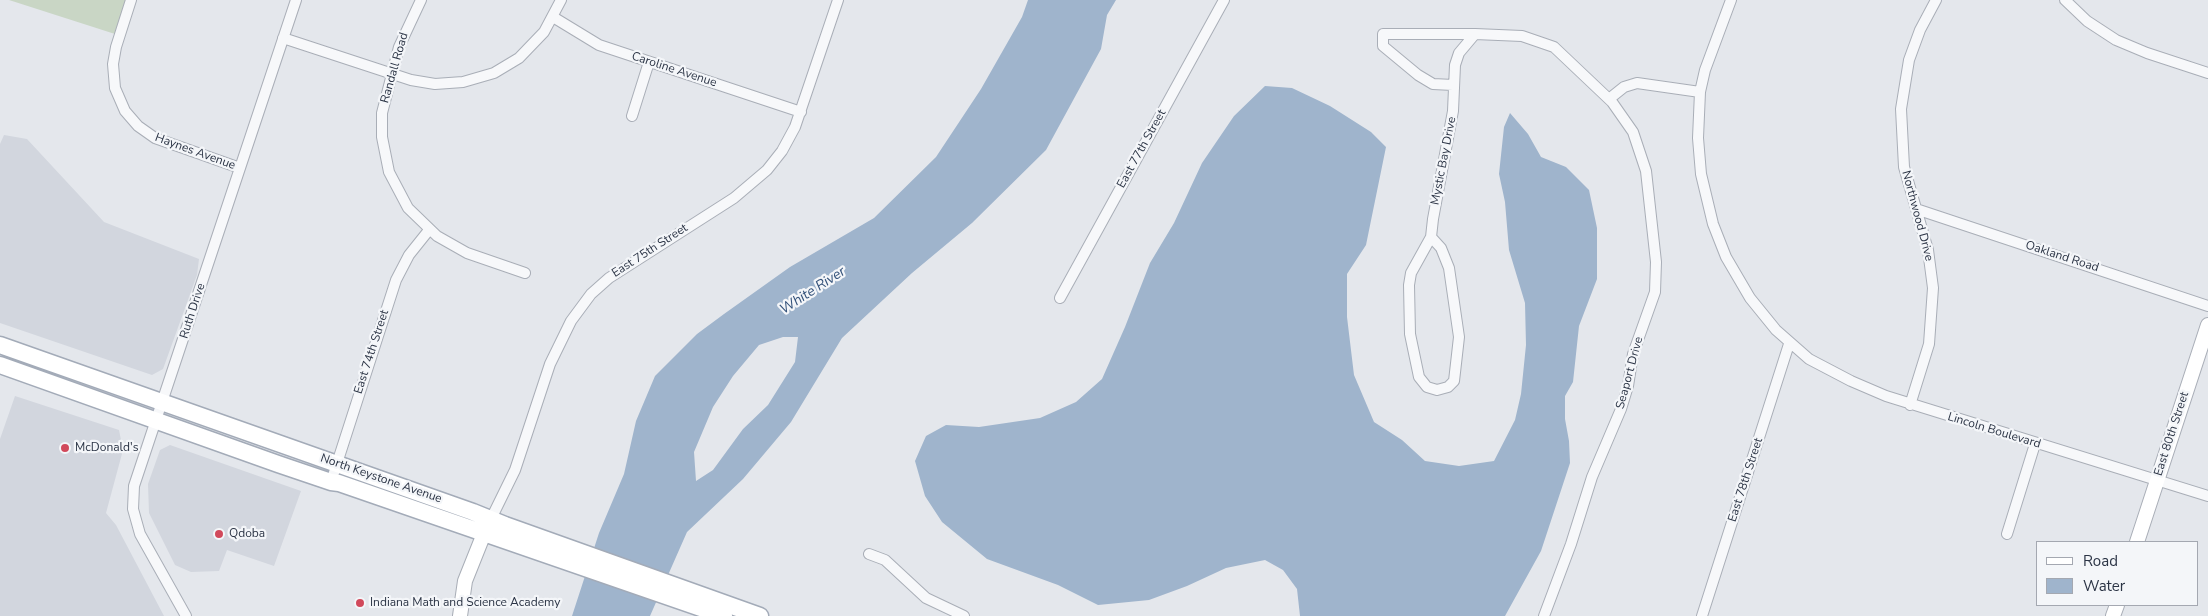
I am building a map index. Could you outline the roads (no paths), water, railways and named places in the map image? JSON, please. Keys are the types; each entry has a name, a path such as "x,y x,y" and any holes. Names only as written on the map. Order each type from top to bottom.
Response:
{"main road":[{"name":"North Keystone Avenue","path":"0,345 337,464 487,526 572,556 760,616"},
{"name":"North Keystone Avenue","path":"0,365 331,482 487,526"},
{"name":"North Keystone Avenue","path":"572,556 724,616"}],"street":[{"name":"Haynes Avenue","path":"131,0 116,47 113,64 115,88 127,114 142,129 155,138 240,168"},
{"name":"Ruth Drive","path":"186,616 140,534 132,509 135,483 296,0"},
{"name":"Randall Road","path":"421,0 408,24 391,74 382,112 384,157 397,191 408,208 429,230 467,253 524,273"},
{"path":"283,38 419,82 435,84 456,83 483,77 502,69 522,56 539,38 553,17 561,0"},
{"name":"East 75th Street","path":"487,526 515,470 553,356 564,332 579,310 600,286 620,269 734,198 755,182 782,151 801,112 838,0"},
{"name":"East 77th Street","path":"1060,298 1224,0"},
{"name":"Lincoln Boulevard","path":"1731,0 1705,70 1700,92 1698,154 1704,191 1713,224 1731,267 1750,298 1789,344 1809,359 1842,377 1910,405 2208,496"},
{"name":"Northwood Drive","path":"1910,405 1928,350 1933,306 1930,260 1902,156 1902,99 1907,69 1917,37 1936,0"},
{"path":"2065,0 2088,21 2116,40 2146,53 2208,73"},
{"name":"Caroline Avenue","path":"553,17 599,46 801,112"},
{"path":"1453,85 1431,84 1418,75 1383,46 1383,34 1522,36 1554,47 1609,99 1624,87 1637,83 1700,92"},
{"name":"Mystic Bay Drive","path":"1431,237 1441,248 1449,268 1459,337 1454,381 1448,387 1440,390 1427,387 1420,377 1410,334 1409,286 1411,273 1431,237 1453,111 1455,65 1459,53 1475,34"},
{"path":"632,116 649,62"},
{"name":"Seaport Drive","path":"1544,616 1571,544 1592,477 1621,409 1628,386 1633,354 1655,292 1656,262 1643,158 1633,132 1609,99"},
{"name":"Oakland Road","path":"1916,209 2208,306"},
{"name":"East 74th Street","path":"331,482 396,280 409,255 429,230"},
{"name":"East 80th Street","path":"2137,541 2208,325"},
{"name":"East 78th Street","path":"1702,616 1789,344"},
{"path":"2006,534 2036,444"},
{"path":"460,616 465,581 487,526"},
{"path":"869,554 885,560 926,598 964,616"}],"water":[{"name":"White River","path":"1028,0 1116,0 1107,15 1101,49 1046,150 972,223 912,273 842,338 791,422 743,479 687,532 650,616 572,616 599,533 624,474 636,421 655,376 697,334 724,314 790,267 874,218 936,157 981,89 1022,17","holes":["783,337 798,337 795,362 768,405 743,429 713,470 696,481 694,452 713,407 733,376 759,345"]},
{"path":"1265,86 1292,88 1330,106 1371,132 1386,147 1366,245 1347,274 1347,317 1354,375 1374,422 1402,440 1425,461 1459,466 1494,461 1515,420 1521,394 1526,345 1525,303 1509,250 1505,202 1499,174 1504,127 1510,113 1528,134 1541,157 1566,167 1589,190 1597,228 1597,279 1579,326 1573,382 1565,396 1565,419 1570,463 1541,551 1505,616 1300,616 1297,589 1283,570 1265,560 1226,568 1187,586 1149,600 1098,605 1058,585 987,559 942,522 925,496 915,461 926,436 946,425 979,427 1040,418 1076,402 1102,379 1150,263 1174,223 1202,163 1234,116"}],"place":[{"name":"McDonald's","path":"65,448"},
{"name":"Qdoba","path":"219,534"},
{"name":"Indiana Math and Science Academy","path":"360,603"}]}
